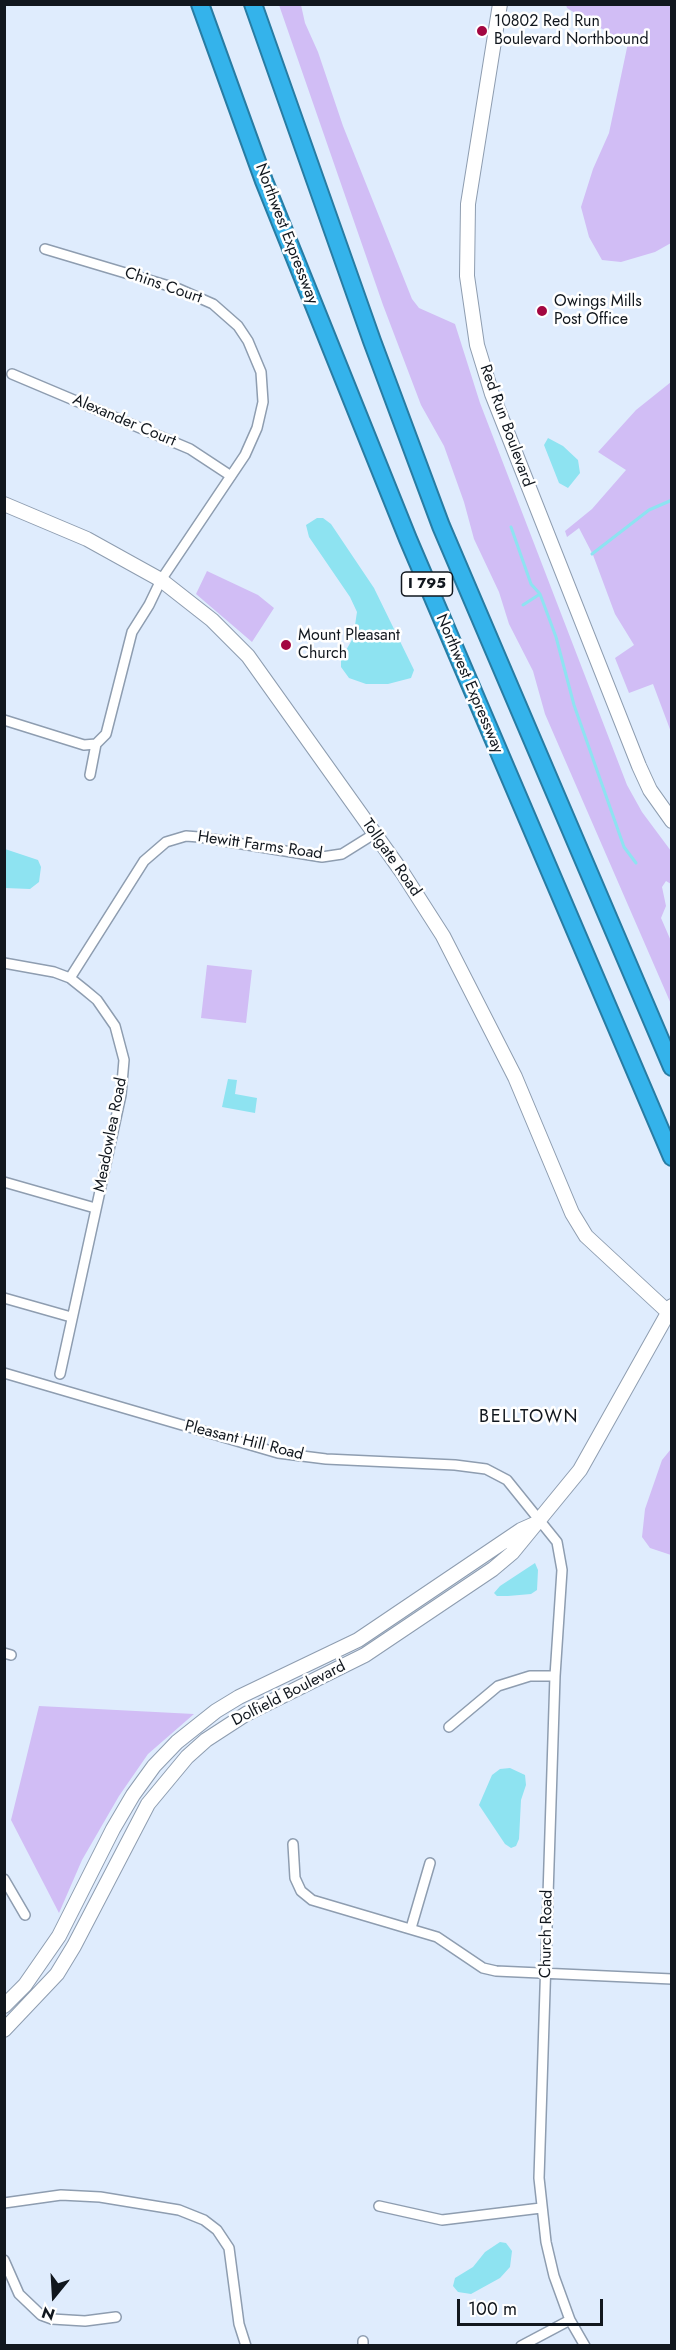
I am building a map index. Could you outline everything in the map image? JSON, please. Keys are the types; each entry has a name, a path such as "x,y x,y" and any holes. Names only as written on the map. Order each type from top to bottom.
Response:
{"highway":[{"name":"Northwest Expressway","path":"200,4 268,192 404,528 672,1157"},
{"name":"I 795","path":"254,4 372,341 441,526 672,1067"}],"main road":[{"name":"Red Run Boulevard","path":"500,4 468,204 467,276 477,345 492,394 639,766 650,790 672,821"},
{"name":"Tollgate Road","path":"4,504 87,539 161,580 212,620 248,656 421,901 471,988 515,1077 572,1213 586,1236 670,1309"},
{"name":"Dolfield Boulevard","path":"4,2030 57,1974 148,1804 187,1757 206,1740 246,1714 336,1671 398,1635 493,1569 541,1521 580,1470 670,1309"},
{"name":"Dolfield Boulevard","path":"4,2006 25,1985 59,1936 112,1829 133,1794 154,1766 177,1742 224,1706 358,1640 521,1530 541,1521"}],"street":[{"name":"Chins Court","path":"45,249 197,296 213,304 238,326 248,340 261,372 263,402 252,441 161,580 132,632 106,734 96,744 90,775"},
{"name":"Alexander Court","path":"12,374 190,449 231,476"},
{"path":"4,720 84,745 96,744"},
{"name":"Hewitt Farms Road","path":"70,978 144,861 166,842 176,838 199,837 322,857 342,854 374,834"},
{"name":"Meadowlea Road","path":"4,963 54,972 70,978 97,1000 107,1012 115,1026 124,1060 121,1095 60,1374"},
{"path":"4,1182 95,1208"},
{"path":"4,1298 71,1317"},
{"name":"Pleasant Hill Road","path":"4,1373 278,1453 326,1460 455,1465 486,1469 507,1480 541,1521"},
{"name":"Church Road","path":"541,1521 551,1533 561,1554 539,2148 541,2208 552,2267 570,2320 585,2346"},
{"path":"449,1727 498,1686 530,1676 555,1676"},
{"path":"293,1844 295,1878 301,1891 312,1900 437,1937 483,1968 547,1974 672,1979"},
{"path":"411,1928 430,1863"},
{"path":"4,1879 25,1915"},
{"path":"4,2202 85,2195 160,2206 204,2220 217,2230 229,2248 239,2324 246,2346"},
{"path":"379,2206 404,2210 429,2219 442,2220 541,2208"},
{"path":"4,2260 19,2294 41,2315 52,2319 85,2321 116,2317"},
{"path":"521,2346 570,2320"}],"shaded area":[{"path":"279,5 301,5 305,23 318,52 343,126 412,299 419,308 455,324 480,403 627,785 642,812 671,851 671,884 666,881 662,887 666,906 661,918 671,941 671,1004 545,714 533,671 509,624 499,592 474,539 464,502 444,446 421,405 383,305"},
{"path":"566,5 671,5 671,243 655,252 621,262 602,260 589,237 581,207 593,169 609,133 628,43 586,20"},
{"path":"671,382 671,732 653,684 629,693 615,658 634,645 615,614 593,555 579,528 567,537 565,531 592,509 626,470 598,452 636,410"},
{"path":"207,571 258,595 274,608 252,642 196,594"},
{"path":"207,965 252,970 246,1023 201,1018"},
{"path":"671,1449 671,1555 650,1548 642,1537 645,1509 662,1460"},
{"path":"39,1706 194,1714 148,1754 119,1796 82,1860 59,1913 11,1820"}],"water":[{"path":"548,438 563,446 578,460 580,473 568,488 559,483 544,445"},
{"path":"317,518 323,518 331,524 374,588 414,670 411,678 388,684 366,684 349,678 341,667 341,659 353,638 357,612 350,597 309,537 306,525"},
{"path":"5,849 38,860 41,867 39,882 30,889 5,888"},
{"path":"228,1079 237,1080 235,1094 257,1098 255,1113 222,1107"},
{"path":"535,1563 538,1570 537,1590 531,1594 508,1596 497,1596 494,1593 500,1586"},
{"path":"510,1768 525,1775 526,1785 521,1800 519,1839 516,1846 511,1848 505,1844 479,1805 492,1775 500,1769"},
{"path":"500,2242 506,2243 512,2251 510,2267 500,2278 471,2294 458,2292 453,2286 455,2278 473,2267 485,2252"}],"waterway":[{"path":"592,554 649,510 672,500"},
{"path":"511,527 531,584 540,594 556,637 574,705 624,847 636,863"},
{"path":"523,605 540,594"}],"place":[{"name":"10802 Red Run Boulevard Northbound","path":"482,31"},
{"name":"Owings Mills Post Office","path":"542,311"},
{"name":"Mount Pleasant Church","path":"286,645"}],"district":[{"name":"BELLTOWN","path":"529,1418"}]}
